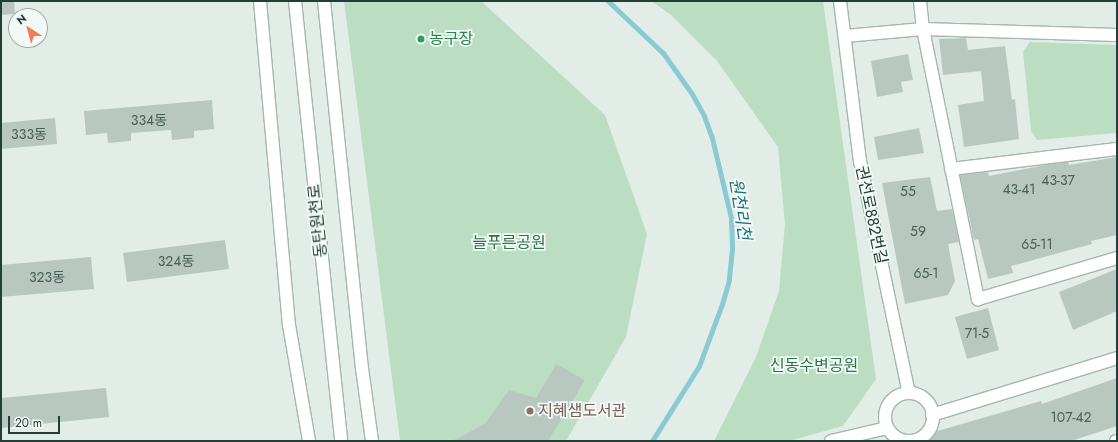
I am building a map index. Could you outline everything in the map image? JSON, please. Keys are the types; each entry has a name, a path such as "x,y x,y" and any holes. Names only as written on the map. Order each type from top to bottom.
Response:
{"street":[{"path":"260,1 289,325 309,441"},
{"name":"동탄원천로","path":"295,1 341,441"},
{"path":"324,1 362,368 372,441"},
{"name":"권선로882번길","path":"840,1 860,161 909,393"},
{"path":"920,1 923,29 978,299 1117,258"},
{"path":"845,36 923,29 1117,35"},
{"path":"951,169 1117,148"},
{"path":"932,415 1117,358"},
{"path":"909,393 916,394 928,402 932,415 928,431 914,440 898,439 887,428 885,420 888,404 901,394 909,393"},
{"path":"831,441 887,428"}],"green space":[{"name":"늘푸른공원","path":"344,1 481,1 605,115 647,234 626,337 566,441 400,441"},
{"name":"신동수변공원","path":"651,1 823,1 876,379 843,426 789,441 714,441 756,357 779,291 785,224 778,147 717,61 670,14"},
{"path":"1030,42 1117,45 1117,133 1037,140 1031,131 1023,52"}],"building":[{"path":"1,1 14,1 15,8 8,8 8,14 1,15"},
{"path":"966,38 968,50 1005,46 1012,100 1015,99 1019,139 964,147 958,105 984,101 981,71 943,75 939,39"},
{"path":"908,54 913,80 901,82 903,92 877,97 871,61"},
{"path":"212,100 214,129 194,131 194,138 172,140 171,130 131,133 131,141 108,143 107,133 86,135 84,111"},
{"path":"55,118 57,144 1,149 1,123"},
{"path":"919,128 924,153 878,160 874,137"},
{"path":"1117,157 1117,235 1091,241 1092,244 1011,266 1013,273 988,279 978,239 974,240 960,175 988,172 989,176 1045,165 1068,162 1069,165"},
{"path":"930,177 937,211 952,209 959,242 948,244 955,281 948,295 905,304 882,183"},
{"path":"225,240 229,269 127,282 123,253"},
{"path":"91,257 94,289 1,297 1,265"},
{"path":"1117,269 1117,311 1073,330 1059,292"},
{"path":"988,308 999,350 967,359 955,317"},
{"name":"지혜샘도서관","path":"556,364 585,380 548,441 452,441 485,424 509,390 536,398"},
{"path":"1117,378 1117,426 1071,441 917,441 917,437 1041,401 1042,404"},
{"path":"106,388 109,417 1,428 1,398"}],"waterway":[{"name":"원천리천","path":"608,1 663,53 692,94 704,116 712,138 731,218 732,249 729,280 722,304 699,366 652,441"}],"place":[{"name":"농구장","path":"421,39"},
{"name":"지혜샘도서관","path":"530,411"}]}
